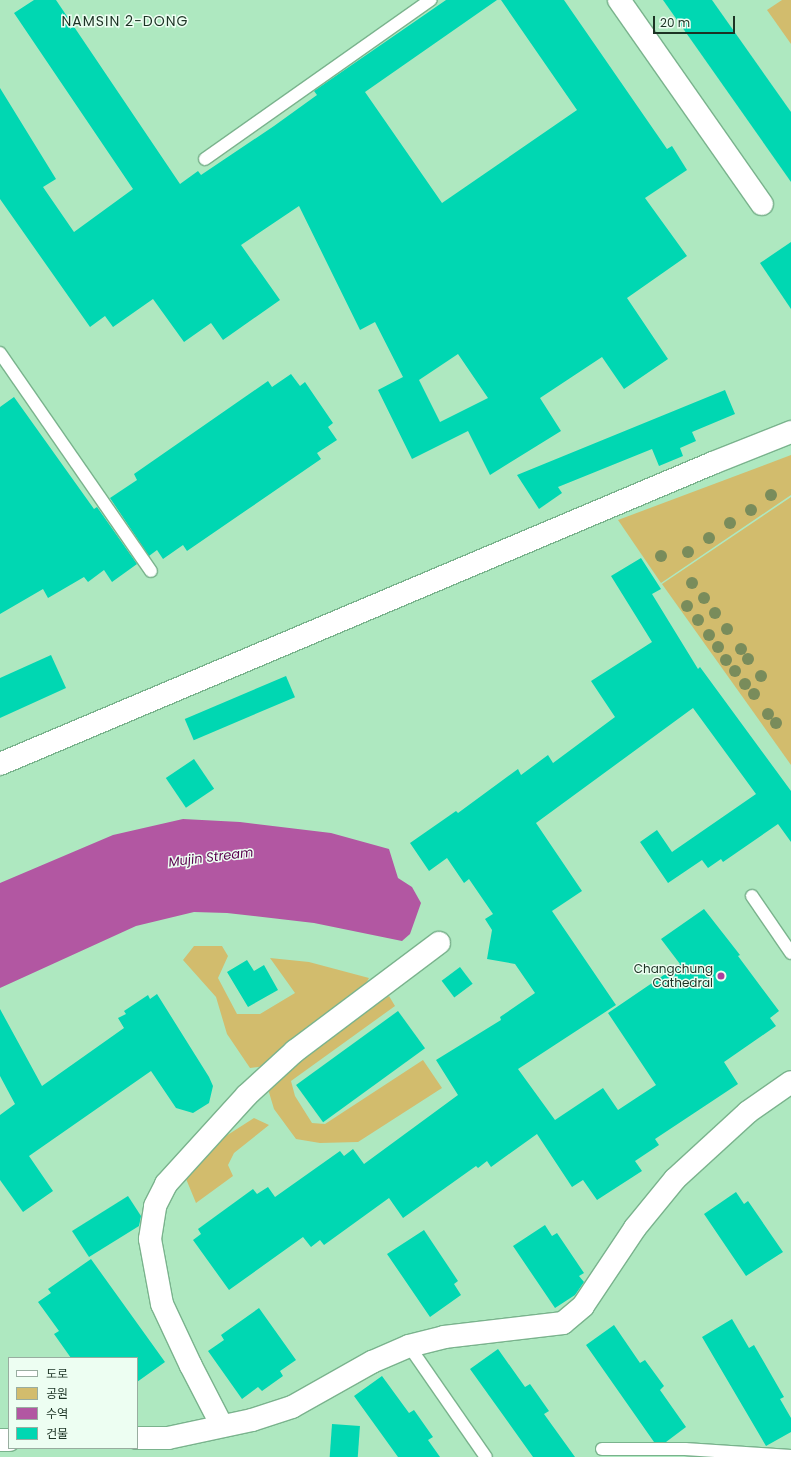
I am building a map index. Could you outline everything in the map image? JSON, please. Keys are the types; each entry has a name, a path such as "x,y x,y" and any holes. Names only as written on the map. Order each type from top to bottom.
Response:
{"street":[{"path":"619,0 762,204"},
{"path":"0,764 713,462 791,432"},
{"path":"222,1426 191,1366 162,1304 150,1239 155,1206 166,1184 258,1085 295,1051 439,943"},
{"path":"138,1438 168,1438 222,1426 292,1407 372,1362 409,1346 444,1337 563,1323 583,1306 635,1228 675,1179 748,1112 791,1082"}],"lane":[{"path":"206,159 430,0"},
{"path":"0,353 151,571"},
{"path":"752,896 791,953"},
{"path":"409,1346 486,1457"},
{"path":"602,1449 685,1449 791,1456"}],"green space":[{"path":"782,0 791,0 791,44 767,10"},
{"path":"791,455 791,495 661,583 618,520"},
{"path":"791,497 791,765 662,584"},
{"path":"194,946 222,946 228,956 218,978 237,1014 260,1014 295,993 270,958 309,962 369,978 355,1002 266,1066 250,1068 227,1034 216,997 183,960"},
{"path":"389,996 395,1006 291,1081 295,1096 312,1123 325,1124 423,1060 442,1088 358,1142 320,1143 296,1139 274,1109 268,1089 284,1067"},
{"path":"254,1118 269,1125 234,1153 228,1165 233,1176 196,1203 184,1174 215,1143"}],"water":[{"name":"Mujin Stream","path":"183,819 240,822 331,833 389,849 398,878 412,887 421,903 410,934 402,941 314,923 227,913 194,912 136,926 0,988 0,883 113,835"}],"building":[{"path":"34,0 56,0 180,184 198,171 201,175 274,126 317,95 314,91 446,0 497,0 365,92 442,203 577,110 501,0 564,0 667,149 672,146 687,170 645,198 687,256 627,298 668,359 624,389 602,357 540,398 561,431 490,475 468,431 412,459 378,390 403,377 375,322 360,330 299,206 241,245 280,300 223,340 211,323 184,342 153,299 113,327 105,316 90,327 0,199 0,88 56,179 43,187 74,232 133,189 14,13","holes":["458,354 488,398 440,422 419,380"]},
{"path":"663,0 712,0 791,112 791,182"},
{"path":"791,242 791,309 760,263"},
{"path":"291,374 300,386 305,382 333,423 328,427 337,440 317,453 321,459 187,551 183,545 163,559 157,550 149,556 110,498 137,480 134,474 268,381 272,387"},
{"path":"725,390 735,414 692,432 696,441 680,448 683,456 659,466 652,449 558,487 562,493 539,509 517,475"},
{"path":"14,397 94,509 97,507 137,564 112,582 104,570 88,582 84,577 48,598 43,589 0,614 0,407"},
{"path":"641,558 661,589 652,594 698,669 700,667 791,791 791,842 778,824 723,862 721,859 708,868 702,860 668,883 640,842 657,830 672,852 756,794 693,708 536,823 582,891 552,911 616,1005 518,1069 555,1120 603,1088 618,1110 656,1085 608,1013 680,964 661,939 704,909 740,955 738,956 779,1011 770,1018 776,1026 724,1062 738,1084 655,1139 659,1145 635,1161 642,1171 597,1200 583,1180 572,1187 537,1134 491,1167 487,1161 478,1168 476,1166 403,1218 389,1198 324,1245 320,1240 311,1247 303,1237 229,1290 193,1240 201,1234 198,1229 253,1189 257,1194 268,1187 275,1197 340,1151 344,1156 353,1149 364,1164 458,1095 436,1060 501,1020 500,1017 535,993 515,964 487,959 492,930 485,919 493,914 469,879 464,883 447,858 429,871 410,843 456,811 458,813 518,769 521,775 548,755 553,763 615,717 591,681 652,642 611,576"},
{"path":"51,655 66,688 0,718 0,678"},
{"path":"286,676 295,697 194,740 185,719"},
{"path":"194,759 214,789 186,808 166,778"},
{"path":"247,960 254,971 264,965 278,990 248,1007 227,972"},
{"path":"460,967 473,984 454,998 442,981"},
{"path":"157,994 209,1077 213,1086 209,1103 193,1113 176,1108 151,1071 29,1156 53,1191 23,1212 0,1180 0,1115 15,1104 0,1076 0,1009 42,1086 124,1028 118,1018 126,1014 124,1011 148,995 150,999"},
{"path":"398,1011 425,1048 323,1122 296,1085"},
{"path":"736,1192 744,1204 748,1201 783,1252 746,1276 704,1214"},
{"path":"128,1196 141,1216 139,1226 89,1257 72,1231"},
{"path":"545,1225 552,1236 557,1233 584,1273 579,1276 584,1282 575,1295 555,1308 513,1246"},
{"path":"424,1230 458,1281 454,1284 461,1295 430,1317 387,1254"},
{"path":"91,1259 165,1362 138,1381 138,1357 70,1357 54,1334 59,1331 38,1302 51,1293 48,1289"},
{"path":"259,1308 296,1360 280,1371 283,1376 262,1391 258,1387 242,1399 208,1351 224,1340 221,1335"},
{"path":"732,1319 749,1348 754,1345 784,1397 780,1399 791,1418 791,1432 766,1446 702,1337"},
{"path":"614,1325 640,1363 645,1360 664,1386 660,1390 686,1427 666,1442 654,1442 586,1345"},
{"path":"498,1349 525,1387 530,1384 549,1411 544,1414 575,1457 533,1457 470,1369"},
{"path":"382,1376 409,1413 414,1410 433,1437 428,1440 440,1457 398,1457 354,1396"},
{"path":"332,1424 360,1426 358,1457 330,1457"}],"place":[{"name":"Changchung Cathedral","path":"721,976"}],"district":[{"name":"NAMSIN 2-DONG","path":"125,21"}]}
